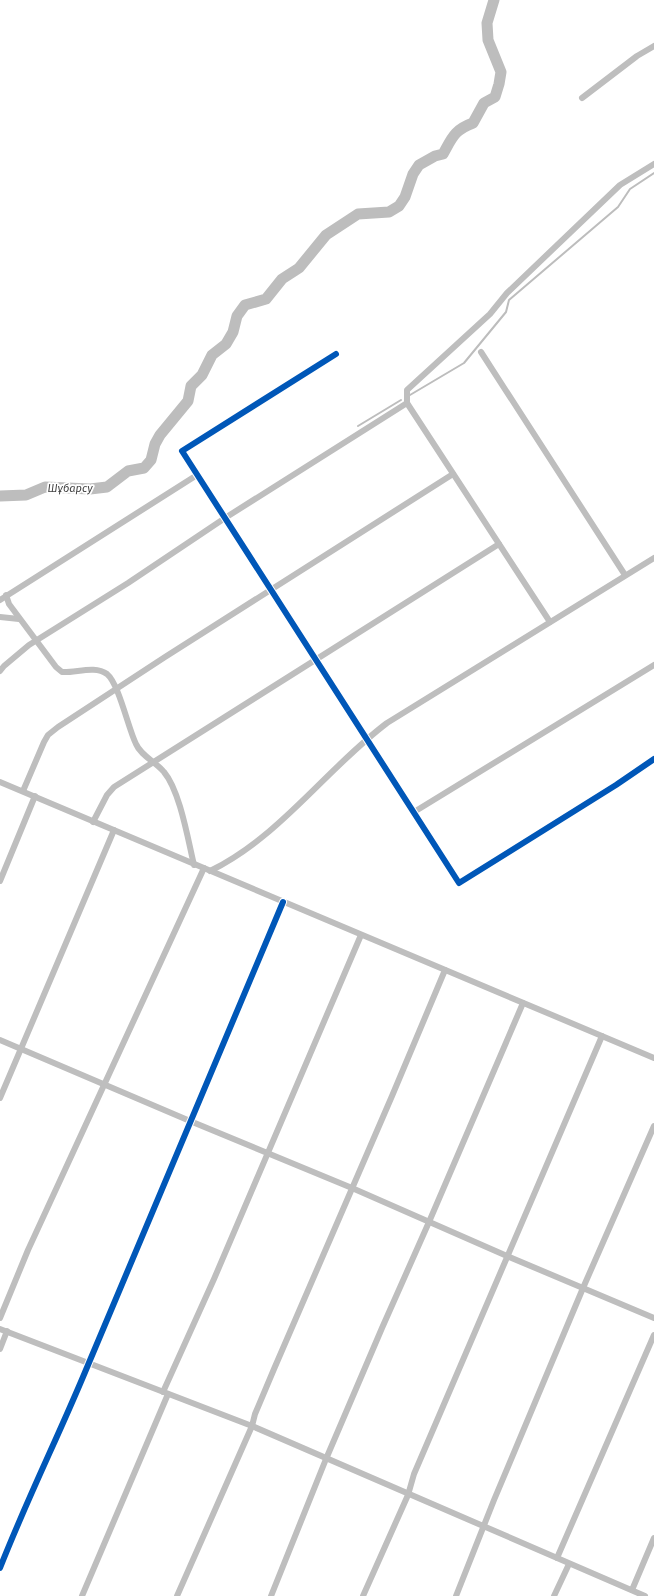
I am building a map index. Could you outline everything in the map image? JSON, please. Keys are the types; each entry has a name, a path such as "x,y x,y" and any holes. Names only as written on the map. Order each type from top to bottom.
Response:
{"street":[{"path":"582,98 637,56 654,46"},
{"path":"550,622 407,403 407,390 490,314 507,293 620,184 654,164"},
{"path":"482,352 625,575"},
{"path":"336,354 182,451 459,883 616,785 654,759"},
{"path":"0,671 4,666 36,641 128,583 225,518 407,403"},
{"path":"23,791 48,735 116,689 453,474"},
{"path":"0,600 197,475"},
{"path":"93,822 106,795 114,787 499,544"},
{"path":"210,872 230,862 286,818 367,738 387,723 654,558"},
{"path":"6,595 9,604 19,619 56,667 62,672 98,670 107,675 116,689 137,746 164,772 173,790 180,807 194,865"},
{"path":"0,617 19,619"},
{"path":"414,812 654,665"},
{"path":"0,782 204,868 210,872 654,1058"},
{"path":"0,880 35,796"},
{"path":"0,1098 114,830"},
{"path":"0,1318 28,1250 204,868"},
{"path":"0,1568 17,1524 89,1364 283,902"},
{"path":"82,1596 214,1279 361,934"},
{"path":"177,1596 252,1426 257,1408 445,970"},
{"path":"271,1596 326,1459 523,1003"},
{"path":"363,1596 408,1495 414,1474 602,1036"},
{"path":"0,1040 190,1121 268,1152 654,1318"},
{"path":"456,1596 583,1288 654,1126"},
{"path":"0,1328 89,1364 252,1426 408,1495 645,1596"},
{"path":"0,1349 7,1331"},
{"path":"557,1558 654,1336"},
{"path":"632,1590 654,1538"},
{"path":"554,1596 569,1564"}],"waterway":[{"name":"Шұбарсу","path":"0,496 26,495 45,487 90,489 107,487 128,471 144,468 151,460 155,444 160,435 188,401 191,386 202,375 212,355 226,344 233,332 237,316 245,305 266,299 282,279 299,268 326,235 358,214 389,212 399,206 405,197 413,174 419,165 435,156 443,154 454,135 473,123 484,103 495,97 501,72 488,40 487,23 494,0"},
{"path":"410,395 464,363 506,312 509,300 618,207 630,189 654,173"},
{"path":"358,426 401,400"}],"cycle path":[{"path":"336,354 182,451 459,883 616,785 654,759"},
{"path":"0,1568 77,1390 283,902"}]}
